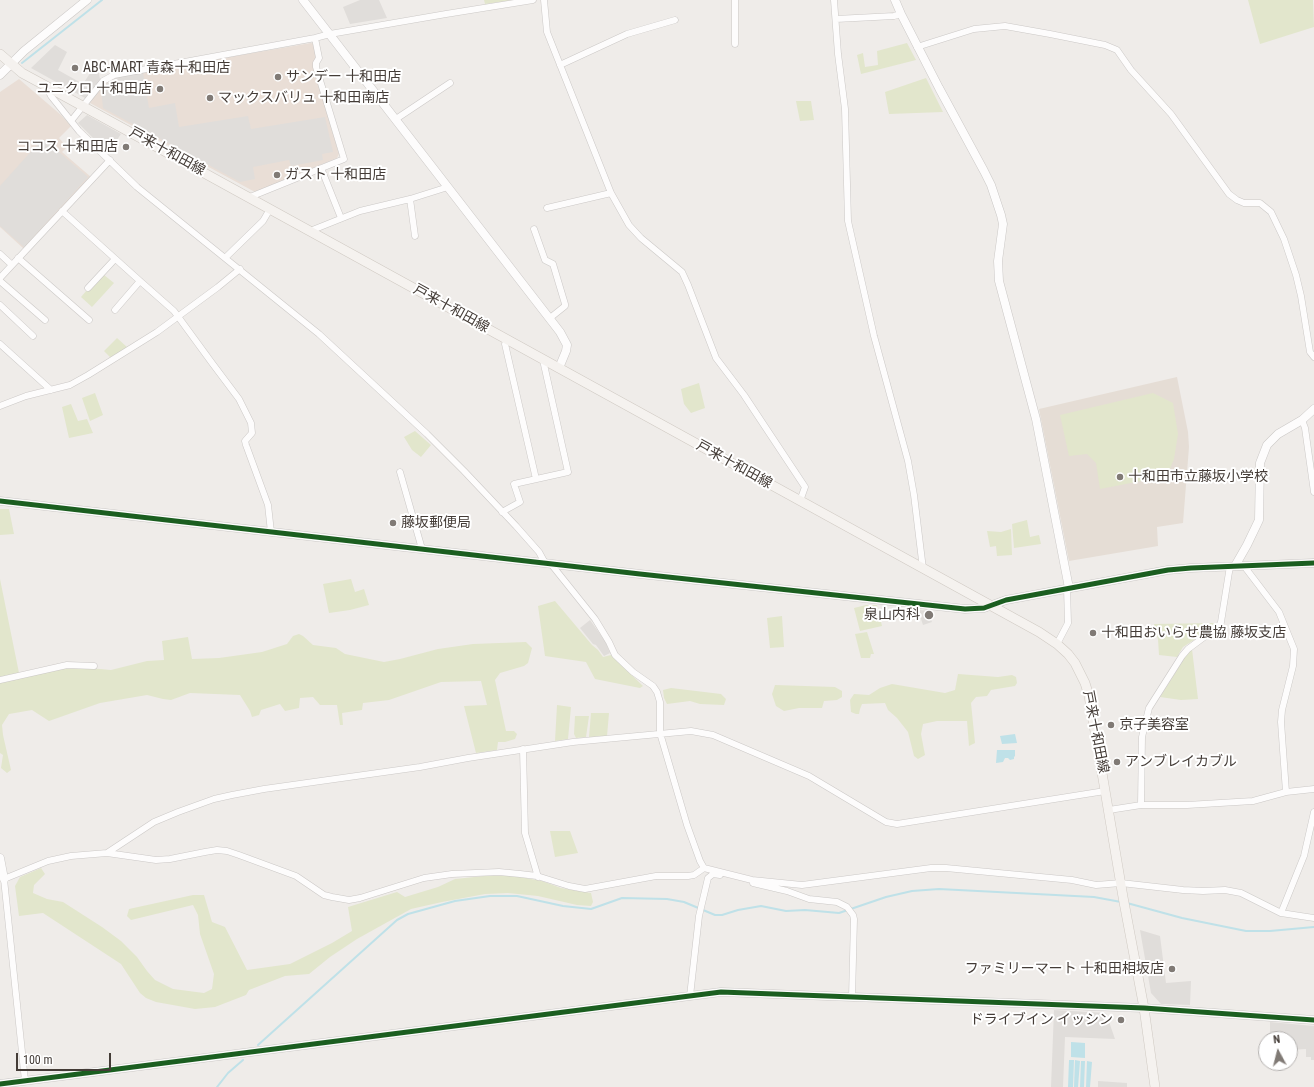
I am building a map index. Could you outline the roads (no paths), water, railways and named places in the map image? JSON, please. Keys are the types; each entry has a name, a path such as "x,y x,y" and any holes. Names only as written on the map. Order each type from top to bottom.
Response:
{"main road":[{"name":"戸来十和田線","path":"0,54 22,72 46,86 1039,632 1057,644 1075,663 1085,683 1095,726 1123,896 1144,1008 1155,1087"}],"street":[{"path":"0,75 59,22 87,0"},
{"path":"303,0 560,332 567,345 559,368"},
{"path":"71,121 104,81 114,75 330,34 533,0"},
{"path":"544,0 547,32 620,212 641,238 682,272 716,358 744,395 805,487 800,501"},
{"path":"735,0 735,44"},
{"path":"834,0 838,54 845,109 848,221 874,336 908,461 914,495 923,569"},
{"path":"896,0 917,47 991,185 1002,215 1003,224 998,261 999,281 1036,420 1068,588 1068,623 1057,644"},
{"path":"836,19 894,16 901,14"},
{"path":"560,65 627,34 675,20"},
{"path":"917,47 974,28 1005,26 1105,45 1117,50 1131,70 1171,114 1229,194 1244,203 1260,204 1271,212 1284,239 1296,275 1310,352 1314,356"},
{"path":"250,197 344,159 316,67 318,58 315,38"},
{"path":"396,119 450,83"},
{"path":"46,86 51,96 71,121 137,187 319,334 459,466 539,552 594,620 609,642 615,655 633,672 653,686 657,692 660,702 660,733 687,825 700,862 704,868 749,879 802,885 916,870 946,868 1072,880 1096,885 1121,883 1183,890 1225,890 1241,893 1281,913 1314,918"},
{"path":"45,320 0,280 18,258 110,160"},
{"path":"321,168 342,218"},
{"path":"310,231 360,211 448,188"},
{"path":"547,208 611,193"},
{"path":"410,199 415,236"},
{"path":"225,258 263,221 270,209"},
{"path":"62,211 174,311 239,399 251,423 252,433 245,441 268,506 271,532"},
{"path":"534,229 545,260 553,264 565,304 565,306 550,318"},
{"path":"0,254 12,265"},
{"path":"18,258 89,320"},
{"path":"88,288 114,259"},
{"path":"0,406 26,396 70,385 88,375 157,332 240,269"},
{"path":"115,310 140,282"},
{"path":"0,306 34,336"},
{"path":"508,340 505,344 536,479"},
{"path":"0,344 51,390"},
{"path":"502,512 520,502 514,484 568,472 543,360"},
{"path":"1141,805 1142,737 1149,708 1182,656 1188,649 1219,626 1221,622 1236,566 1248,545 1259,520 1260,463 1267,445 1278,434 1302,420 1314,409"},
{"path":"1302,420 1305,428 1314,492"},
{"path":"400,472 422,549"},
{"path":"0,501 548,563 975,609 991,606 1006,600 1168,570 1314,563"},
{"path":"1236,566 1279,612 1294,649 1293,666 1282,710 1281,722 1286,792"},
{"path":"0,680 67,666 94,666"},
{"path":"107,853 154,822 214,799 264,789 420,767 523,749 573,742 691,731 713,735 809,776 886,822 897,824 1105,791"},
{"path":"523,749 525,833 538,877"},
{"path":"1109,810 1141,805 1237,803 1254,801 1286,792 1314,788"},
{"path":"1281,913 1304,856 1314,812"},
{"path":"4,878 48,861 71,856 107,853 156,860 170,859 217,850 240,854 296,876 324,895 332,898 349,900 434,876 499,872 538,877 585,889 656,876 694,875 704,868"},
{"path":"0,858 4,878 25,1081"},
{"path":"690,996 701,908 710,876 713,874 725,876 729,874"},
{"path":"749,879 753,883 787,891 810,899 837,902 849,909 853,915 854,928 852,997"},
{"path":"0,1084 721,992 1144,1008 1314,1020"}],"water":[{"path":"1015,734 1017,743 1002,744 1000,736"},
{"path":"997,750 1015,750 1014,759 1010,760 1005,758 1003,762 996,763"},
{"path":"1071,1042 1085,1043 1085,1058 1071,1057"},
{"path":"1069,1060 1074,1060 1073,1087 1068,1087"},
{"path":"1075,1060 1080,1061 1078,1087 1074,1087"},
{"path":"1081,1061 1085,1061 1084,1087 1080,1087"},
{"path":"1087,1061 1092,1062 1090,1087 1086,1087"}],"waterway":[{"path":"22,63 102,0"},
{"path":"258,1045 397,920 408,914 455,901 490,896 517,896 563,906 591,909 622,898 667,899 684,902 715,915 722,915 738,910 761,906 786,911 805,910 839,913 886,897 912,891 939,889 1094,897 1121,902"},
{"path":"1127,903 1182,918 1246,931 1270,931 1314,927"},
{"path":"217,1087 228,1073 243,1060"}],"place":[{"name":"ABC-MART 青森十和田店","path":"75,68"},
{"name":"サンデー 十和田店","path":"278,77"},
{"name":"ユニクロ 十和田店","path":"160,89"},
{"name":"マックスバリュ 十和田南店","path":"210,98"},
{"name":"ココス 十和田店","path":"126,147"},
{"name":"ガスト 十和田店","path":"277,175"},
{"name":"十和田市立藤坂小学校","path":"1120,477"},
{"name":"藤坂郵便局","path":"393,523"},
{"name":"泉山内科","path":"929,615"},
{"name":"十和田おいらせ農協 藤坂支店","path":"1093,633"},
{"name":"京子美容室","path":"1111,725"},
{"name":"アンブレイカブル","path":"1117,762"},
{"name":"ファミリーマート 十和田相坂店","path":"1172,969"},
{"name":"ドライブイン イッシン","path":"1121,1020"}]}
